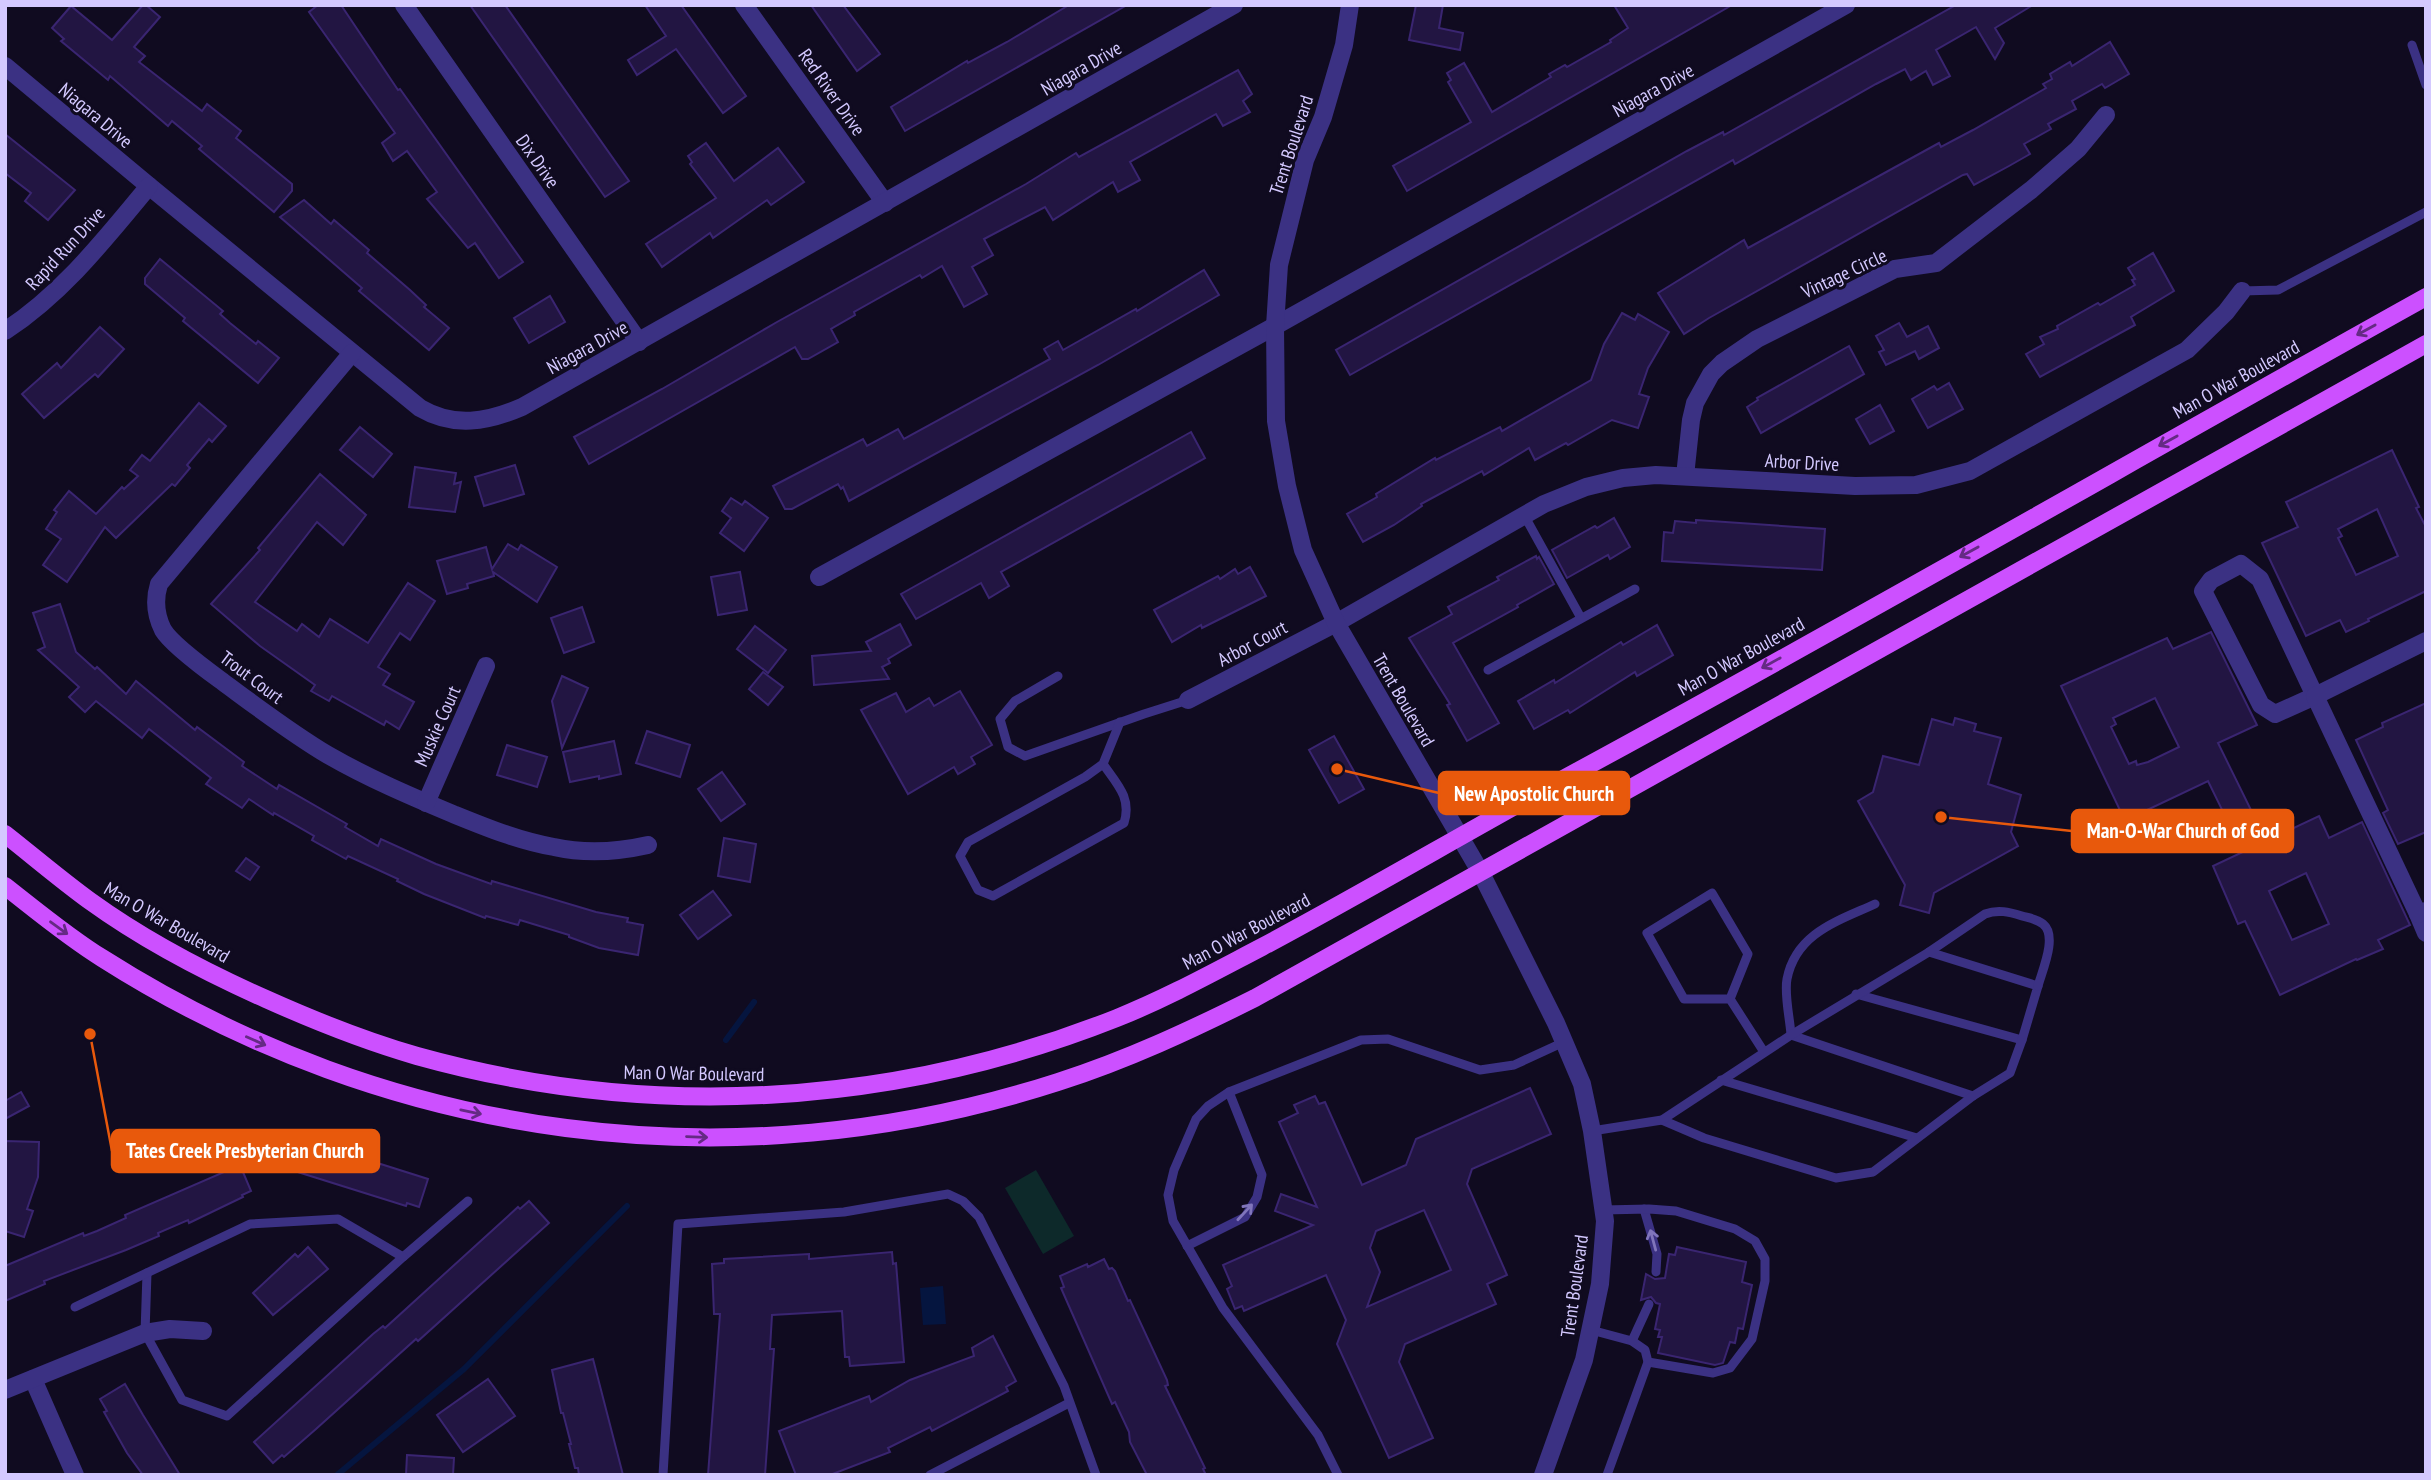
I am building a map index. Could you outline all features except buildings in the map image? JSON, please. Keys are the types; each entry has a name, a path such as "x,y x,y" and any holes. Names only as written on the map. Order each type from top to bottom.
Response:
{"main road":[{"name":"Man O War Boulevard","path":"5,834 90,901 195,965 301,1015 420,1057 522,1080 596,1091 724,1098 783,1095 901,1080 976,1064 1059,1039 1121,1016 1192,983 1328,911 2426,297"},
{"path":"5,886 88,949 157,992 214,1023 346,1077 443,1106 513,1121 603,1133 713,1138 780,1136 880,1125 984,1103 1056,1083 1107,1065 1186,1032 1255,998 2426,344"}],"street":[{"name":"Dix Drive","path":"404,5 639,342"},
{"name":"Red River Drive","path":"744,5 885,203"},
{"name":"Niagara Drive","path":"5,66 419,408 443,419 485,421 522,407 1234,5"},
{"name":"Trent Boulevard","path":"1350,5 1344,45 1323,117 1305,160 1279,265 1275,326 1276,421 1287,486 1303,550 1336,623 1481,873 1582,1084 1605,1221 1600,1284 1584,1360 1544,1475"},
{"name":"Niagara Drive","path":"819,577 1275,326 1846,5"},
{"name":"Vintage Circle","path":"1685,476 1695,403 1711,374 1721,363 1757,338 1895,270 1936,263 2031,190 2078,149 2106,115"},
{"name":"Rapid Run Drive","path":"5,331 29,315 80,267 149,186"},
{"name":"Arbor Drive","path":"1336,623 1544,504 1586,487 1623,478 1656,475 1855,486 1916,485 1970,471 2187,350 2219,320 2242,291"},
{"name":"Trout Court","path":"352,353 159,584 155,597 164,632 182,649 276,721 328,755 426,803 481,825 551,847 591,852 648,845"},
{"path":"2426,641 2315,696 2275,714 2261,705 2203,591 2211,580 2241,564 2259,579 2315,696 2422,912 2426,933"},
{"name":"Arbor Court","path":"1188,700 1336,623"},
{"name":"Muskie Court","path":"426,803 486,666"},
{"path":"5,1390 145,1333 170,1329 203,1331"},
{"path":"33,1379 75,1475"}],"lane":[{"path":"2412,45 2426,85"},
{"path":"2242,291 2278,290 2426,212"},
{"path":"1524,515 1581,618"},
{"path":"1488,670 1635,589"},
{"path":"1058,676 1015,701 1000,719 1009,747 1025,757 1188,700"},
{"path":"1103,764 1126,797 1127,813 1124,823 992,896 978,890 960,856 968,842 1085,777 1103,764 1120,722"},
{"path":"1712,894 1748,954 1730,999 1684,999 1647,933 1712,894"},
{"path":"1791,1035 1787,980 1801,945 1825,928 1875,904"},
{"path":"1592,1131 1662,1120 1764,1052 1929,952 1985,914 1995,910 2009,912 2037,920 2045,925 2049,932 2049,951 2010,1073 1973,1096 1873,1172 1836,1178 1704,1138 1662,1120"},
{"path":"1929,952 2038,986"},
{"path":"1856,994 2022,1041"},
{"path":"1730,999 1764,1052"},
{"path":"1791,1035 1973,1096"},
{"path":"1338,1475 1318,1435 1223,1308 1173,1221 1168,1195 1174,1170 1196,1119 1208,1105 1230,1092 1360,1040 1388,1039 1480,1070 1514,1065 1564,1042"},
{"path":"1721,1080 1917,1138"},
{"path":"1187,1246 1245,1217 1257,1197 1262,1175 1230,1092"},
{"path":"663,1475 678,1224 845,1212 948,1194 963,1201 979,1217 1063,1386 1096,1475"},
{"path":"146,1273 145,1333 182,1400 227,1416 468,1201"},
{"path":"1644,1209 1657,1254 1656,1272"},
{"path":"1603,1210 1675,1211 1735,1229 1755,1241 1765,1259 1765,1281 1752,1339 1730,1368 1713,1373 1648,1362"},
{"path":"75,1307 250,1224 338,1219 403,1257"},
{"path":"1632,1340 1649,1304"},
{"path":"1591,1330 1632,1340 1645,1350 1648,1362 1607,1475"},
{"path":"930,1475 1069,1403"}],"green space":[{"path":"1036,1170 1074,1236 1043,1254 1005,1188"}],"water":[{"path":"943,1286 946,1324 923,1325 920,1288"}],"waterway":[{"path":"726,1040 754,1002"},
{"path":"337,1475 464,1369 627,1206"}],"place":[{"name":"New Apostolic Church","path":"1337,769"},
{"name":"Man-O-War Church of God","path":"1941,817"},
{"name":"Tates Creek Presbyterian Church","path":"90,1034"}]}
